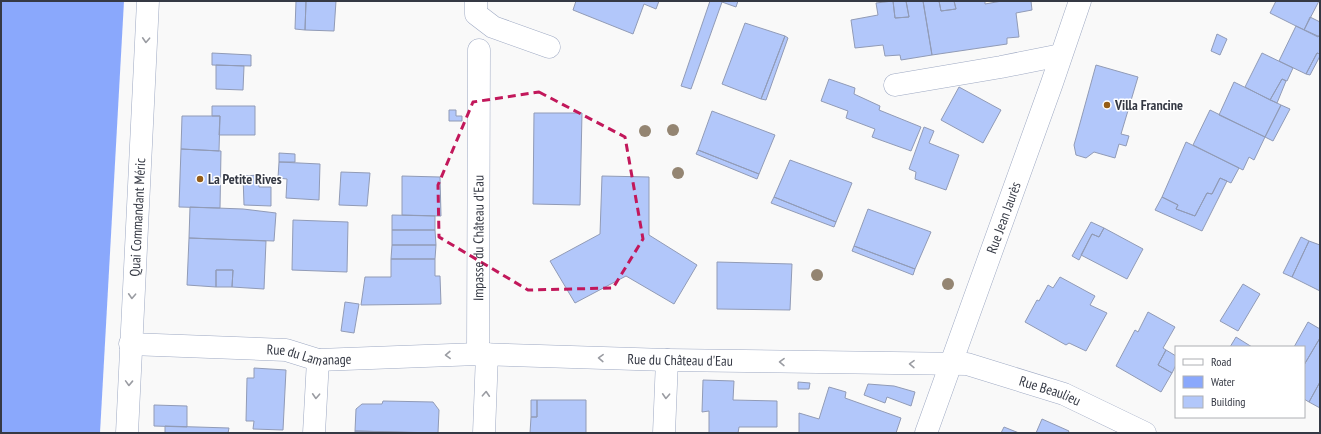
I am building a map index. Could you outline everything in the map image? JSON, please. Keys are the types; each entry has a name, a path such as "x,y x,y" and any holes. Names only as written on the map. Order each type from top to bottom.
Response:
{"street":[{"name":"Quai Commandant Méric","path":"127,433 130,344 148,1"},
{"path":"476,1 476,14 493,27 549,47"},
{"name":"Rue Jean Jaurès","path":"926,433 1080,1"},
{"name":"Impasse du Château d'Eau","path":"479,50 483,354"},
{"path":"895,85 1061,55"},
{"name":"Rue du Lamanage","path":"130,344 286,350 318,360 483,354"},
{"path":"483,354 484,433"},
{"name":"Rue du Château d'Eau","path":"483,354 668,360 951,365"},
{"path":"314,433 318,360"},
{"path":"664,433 668,360"},
{"name":"Rue Beaulieu","path":"951,365 967,364 1064,394 1145,433"}],"highlighted area":[{"path":"539,92 625,137 643,239 613,288 528,290 439,237 438,185 473,102"}],"water":[{"path":"1,1 124,1 100,433 1,433"}],"building":[{"path":"296,1 306,1 305,30 295,29"},
{"path":"306,1 336,1 334,31 305,30"},
{"path":"576,1 659,1 656,9 644,4 633,34 573,10"},
{"path":"710,1 738,1 736,7 722,2 691,89 681,86"},
{"path":"893,1 906,1 909,17 895,18"},
{"path":"893,1 895,18 909,17 906,1 923,1 932,55 901,60 900,55 885,56 883,45 855,48 851,20 878,15 876,3"},
{"path":"923,1 939,1 941,11 956,9 954,1 985,1 985,4 1002,1 1031,1 1032,10 1016,13 1019,37 1007,38 1007,44 932,55"},
{"path":"939,1 954,1 956,9 941,11"},
{"path":"1276,1 1319,1 1304,30 1270,13"},
{"path":"1310,17 1320,22 1320,34 1318,37 1304,30"},
{"path":"745,23 785,36 761,99 722,84"},
{"path":"1296,26 1320,37 1320,54 1317,53 1306,74 1279,61"},
{"path":"1217,34 1227,39 1220,55 1211,51"},
{"path":"785,36 788,38 766,100 761,99"},
{"path":"212,53 251,55 251,66 212,65"},
{"path":"1262,53 1293,68 1287,81 1282,79 1270,100 1245,87"},
{"path":"1317,53 1320,54 1320,56 1310,75 1306,74"},
{"path":"216,65 244,66 243,90 216,89"},
{"name":"Villa Francine","path":"1096,65 1138,77 1121,134 1129,136 1126,146 1119,144 1115,158 1094,152 1086,158 1076,155 1074,145"},
{"path":"829,79 855,88 854,94 880,106 879,110 921,127 911,151 872,137 875,129 846,118 848,111 821,101"},
{"path":"1282,79 1286,81 1277,103 1270,100"},
{"path":"1234,82 1281,105 1265,137 1219,115"},
{"path":"959,87 1001,110 983,143 941,120"},
{"path":"1281,105 1290,109 1273,141 1265,137"},
{"path":"212,106 255,106 255,135 219,135 220,116 212,116"},
{"path":"449,110 456,110 456,116 462,116 462,121 449,121"},
{"path":"1210,110 1265,137 1254,160 1249,157 1243,170 1193,145"},
{"path":"712,111 775,135 759,174 698,150"},
{"path":"534,113 582,113 580,205 533,204"},
{"path":"182,116 220,116 219,151 181,149"},
{"path":"924,127 934,131 929,143 959,155 946,190 915,179 916,172 909,169"},
{"path":"1186,142 1239,168 1231,183 1220,178 1212,194 1207,193 1195,216 1176,209 1178,205 1162,197"},
{"name":"La Petite Rives","path":"181,149 221,151 220,208 179,207"},
{"path":"698,150 759,174 757,179 696,154"},
{"path":"279,153 295,154 295,162 279,162"},
{"path":"790,160 852,183 836,222 774,197"},
{"path":"279,162 320,164 319,200 286,198 287,179 278,178"},
{"path":"341,172 370,173 367,206 339,205"},
{"path":"259,175 259,187 271,187 271,206 244,205 243,176"},
{"path":"402,176 440,177 441,216 402,215"},
{"path":"602,176 649,177 649,235 697,265 674,304 626,276 575,303 550,261 600,234"},
{"path":"1220,178 1227,181 1202,231 1155,210 1162,197 1178,205 1176,209 1195,216 1207,193 1212,194"},
{"path":"774,197 836,222 834,227 771,203"},
{"path":"190,207 243,209 276,213 274,241 189,238"},
{"path":"868,209 931,232 915,269 854,246"},
{"path":"392,215 435,216 435,230 392,230"},
{"path":"293,220 348,222 347,272 292,270"},
{"path":"1091,222 1104,228 1099,237 1092,234 1079,260 1072,256"},
{"path":"1104,228 1143,249 1127,279 1081,255 1092,234 1099,237"},
{"path":"392,230 435,230 436,245 392,245"},
{"path":"1301,237 1309,241 1292,277 1283,273"},
{"path":"189,238 266,241 264,289 232,287 233,270 216,270 216,287 187,285"},
{"path":"1309,241 1320,245 1320,291 1292,277"},
{"path":"392,245 436,245 435,259 391,259"},
{"path":"854,246 915,269 913,275 852,251"},
{"path":"391,259 435,259 435,276 440,276 441,304 361,305 365,277 391,277"},
{"path":"717,262 792,264 790,310 717,309"},
{"path":"216,270 233,270 232,287 216,287"},
{"path":"1060,277 1095,296 1090,305 1107,313 1086,351 1069,343 1066,345 1025,322 1037,300 1039,301 1048,285 1053,288"},
{"path":"1243,284 1260,294 1238,331 1220,321"},
{"path":"345,302 359,304 354,333 341,331"},
{"path":"1148,312 1175,327 1163,348 1166,350 1158,365 1172,373 1161,392 1116,366 1135,330 1138,332"},
{"path":"1308,322 1320,329 1320,338 1305,363 1305,346 1295,346"},
{"path":"1236,337 1250,346 1231,346"},
{"path":"1320,338 1320,382 1309,402 1305,400 1305,363"},
{"path":"1166,350 1175,355 1175,367 1172,373 1158,365"},
{"path":"254,368 286,370 283,430 253,429 254,421 246,421 247,378 254,378"},
{"path":"703,380 734,381 733,400 777,401 777,427 739,427 738,433 709,433 709,411 702,412"},
{"path":"798,382 810,383 809,389 798,389"},
{"path":"1320,382 1320,408 1309,402"},
{"path":"868,384 894,386 915,392 911,406 887,397 885,403 864,395"},
{"path":"829,387 846,392 845,398 901,418 896,433 799,433 799,413 819,419"},
{"path":"531,400 537,400 537,417 531,417"},
{"path":"537,400 586,400 586,433 530,433 531,417 537,417"},
{"path":"383,401 433,402 439,410 438,433 355,431 356,409 362,404 382,404"},
{"path":"154,405 187,406 187,427 154,426"},
{"path":"1042,419 1069,431 1068,433 1036,433"},
{"path":"165,426 229,428 228,433 165,433"},
{"path":"1004,427 1019,433 1001,433"},
{"path":"355,431 428,433 355,433"}],"place":[{"name":"Villa Francine","path":"1107,105"},
{"name":"La Petite Rives","path":"200,179"}]}
